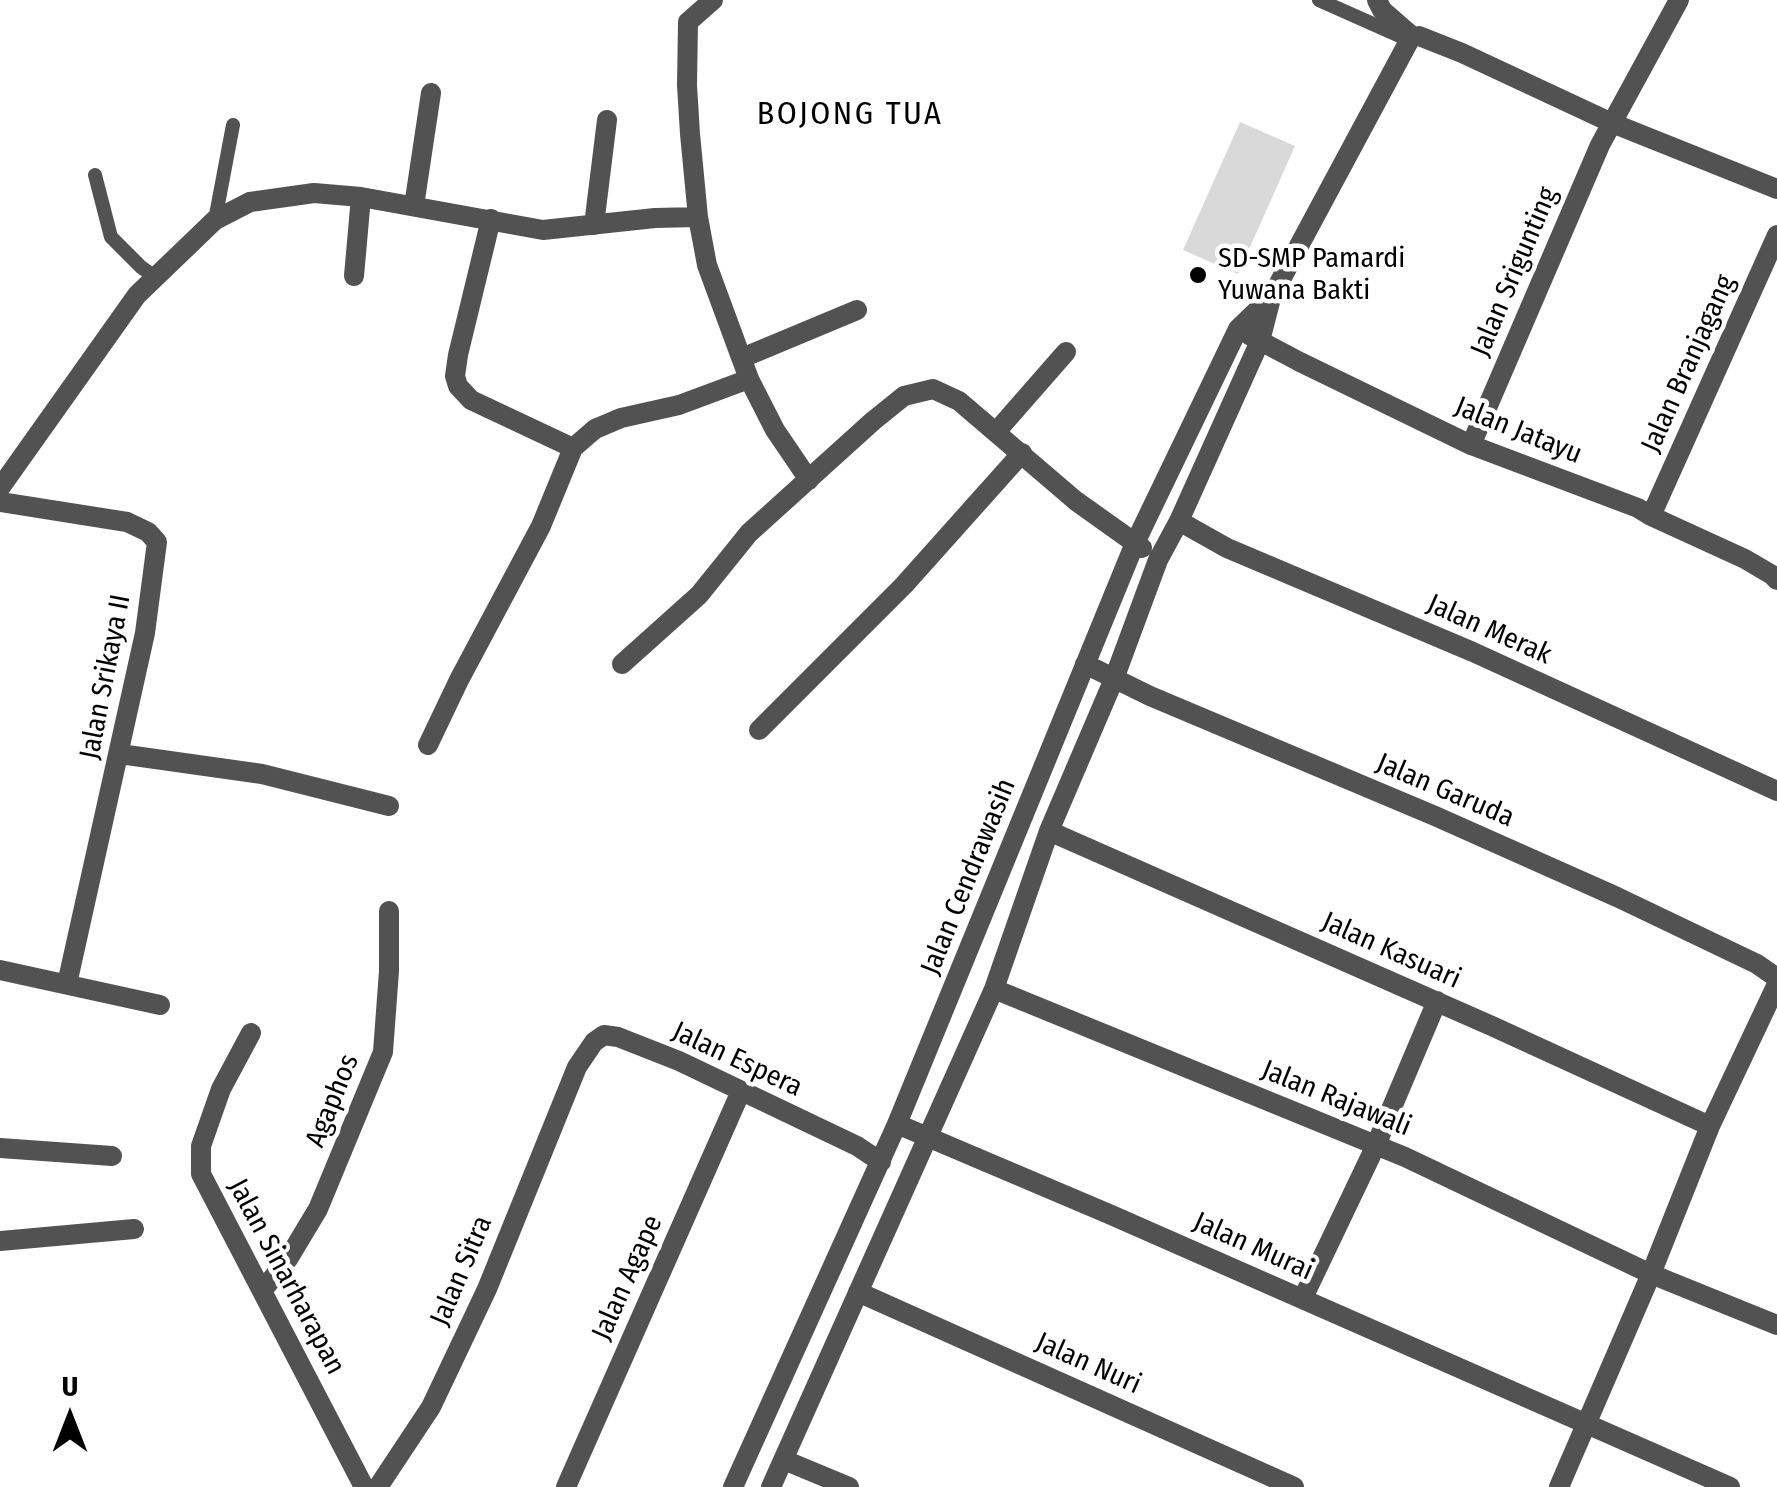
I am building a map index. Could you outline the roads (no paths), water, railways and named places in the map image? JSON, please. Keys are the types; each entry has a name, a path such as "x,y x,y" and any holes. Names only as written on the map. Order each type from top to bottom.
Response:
{"street":[{"path":"713,0 688,22 690,134 707,265 750,379 776,430 809,480"},
{"path":"1377,0 1411,39 1419,36 1462,53 1612,123 1777,189"},
{"name":"Jalan Srigunting","path":"1471,445 1600,145 1679,0"},
{"name":"Jalan Cendrawasih","path":"771,1487 994,989 1049,831 1114,679 1158,560 1260,341 1270,298 1411,39"},
{"path":"414,206 431,93"},
{"path":"594,225 607,120"},
{"path":"0,488 137,295 215,220 250,202 314,192 361,196 544,230 655,218 698,218"},
{"path":"354,276 361,196"},
{"path":"492,219 458,355 458,386 471,400 573,448"},
{"name":"Jalan Branjagang","path":"1650,516 1777,235"},
{"name":"Jalan Cendrawasih","path":"732,1487 881,1162 1135,543 1238,329 1270,298"},
{"path":"742,358 857,310"},
{"name":"Jalan Jatayu","path":"1238,329 1471,445 1638,508 1745,559 1777,580"},
{"path":"996,432 1066,352"},
{"path":"428,745 540,526 573,448 595,429 621,418 680,405 750,379"},
{"path":"622,664 699,596 750,533 873,421 904,396 933,390 959,401 1076,501 1158,560"},
{"path":"759,730 904,585 1022,453"},
{"name":"Jalan Srikaya II","path":"0,502 127,522 148,532 157,542 145,633 68,984"},
{"name":"Jalan Merak","path":"1179,521 1226,548 1473,652 1777,791"},
{"name":"Jalan Garuda","path":"1086,664 1617,897 1757,964 1777,981"},
{"path":"120,754 262,774 389,806"},
{"name":"Jalan Kasuari","path":"1049,831 1710,1126"},
{"name":"Agaphos","path":"262,1290 288,1259 318,1209 383,1052 389,912"},
{"path":"0,970 160,1005"},
{"path":"1559,1487 1710,1126 1777,981"},
{"name":"Jalan Rajawali","path":"994,989 1405,1157 1651,1274 1777,1325"},
{"path":"1303,1298 1376,1145 1436,1001"},
{"name":"Jalan Sinarharapan","path":"252,1033 221,1088 201,1146 201,1174 364,1487"},
{"name":"Jalan Espera","path":"577,1067 594,1042 604,1035 618,1037 857,1146 881,1162"},
{"name":"Jalan Sitra","path":"378,1487 431,1407 480,1306 577,1067"},
{"name":"Jalan Agape","path":"566,1487 741,1092"},
{"name":"Jalan Murai","path":"897,1124 1730,1487"},
{"path":"0,1148 112,1156"},
{"path":"0,1241 134,1229"},
{"name":"Jalan Nuri","path":"858,1292 1294,1487"},
{"path":"784,1460 848,1487"}],"lane":[{"path":"1319,0 1411,39"},
{"path":"215,220 233,126"},
{"path":"94,174 111,237 155,277"}],"place":[{"name":"SD-SMP Pamardi Yuwana Bakti","path":"1198,275"}],"district":[{"name":"BOJONG TUA","path":"850,115"}]}
